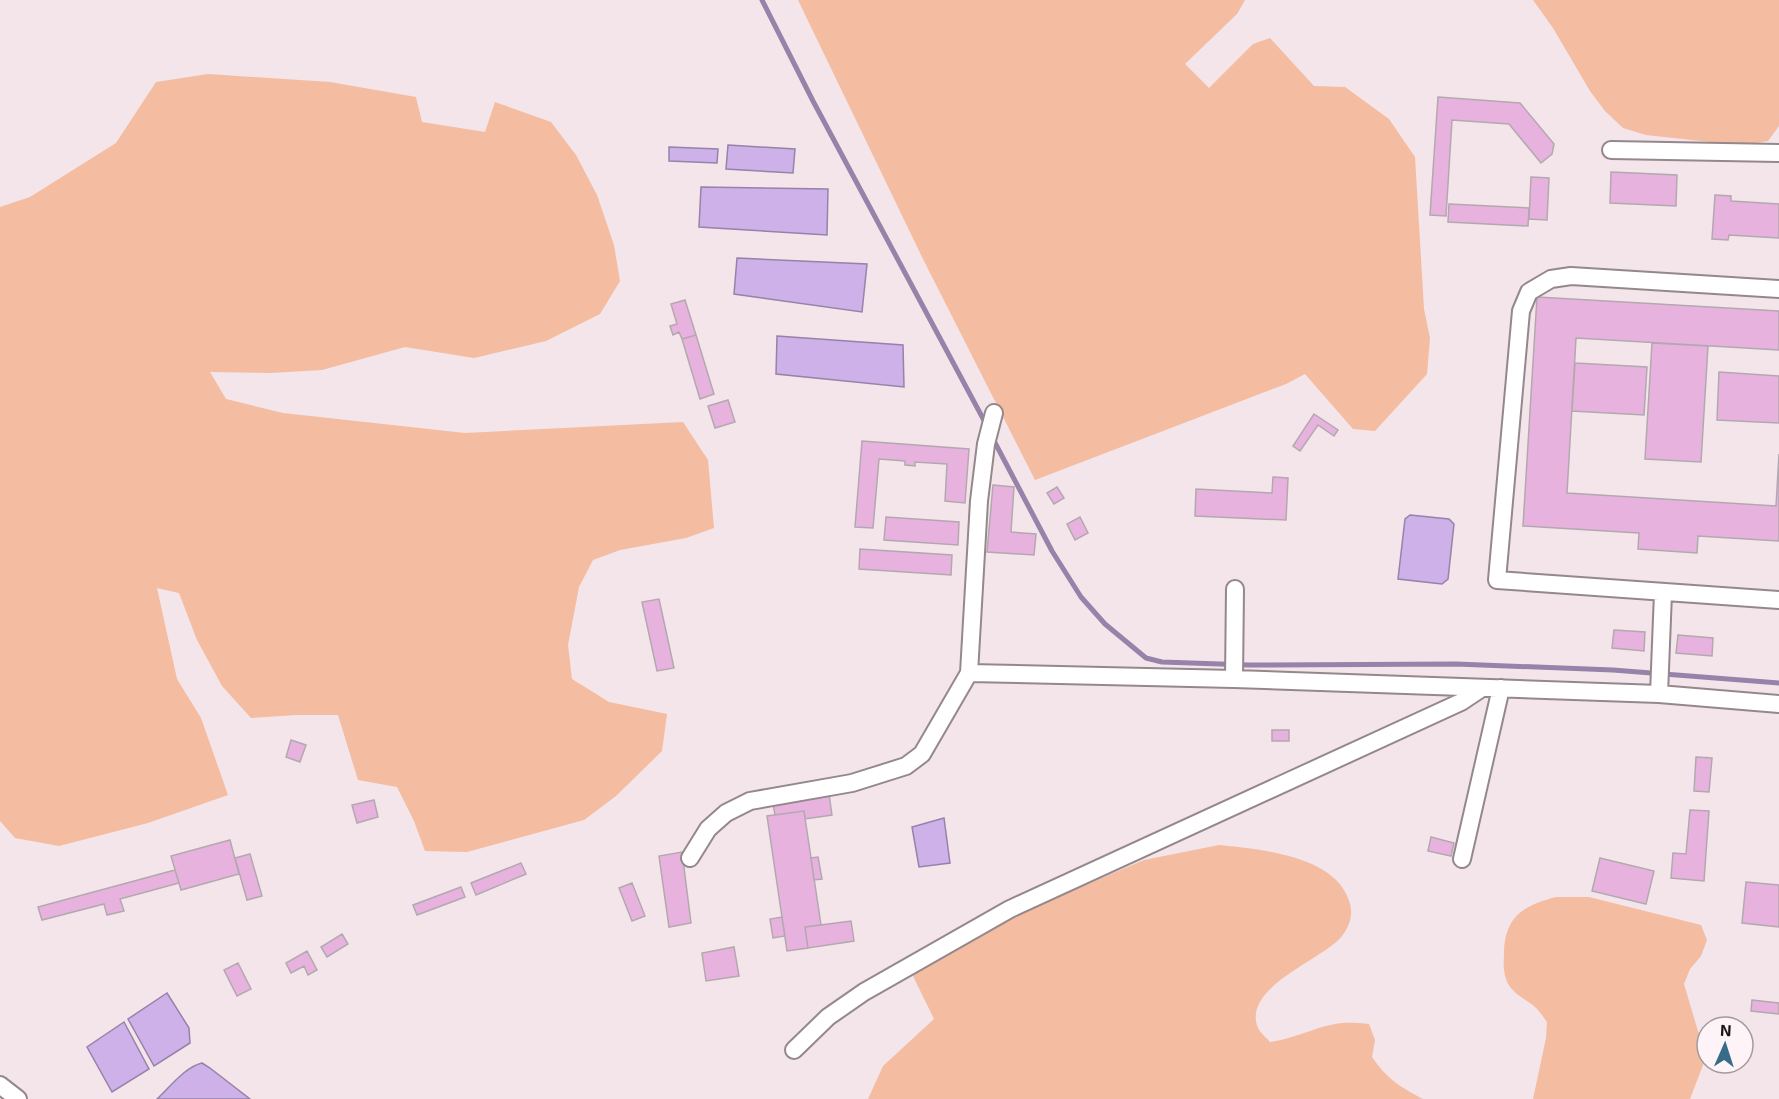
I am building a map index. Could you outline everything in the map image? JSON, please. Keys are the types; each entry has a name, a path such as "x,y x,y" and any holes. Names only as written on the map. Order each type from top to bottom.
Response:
{"street":[{"path":"1611,150 1779,153"},
{"path":"1779,289 1571,276 1551,279 1529,292 1521,311 1516,440 1497,580 1779,600"},
{"path":"690,858 708,829 726,813 750,801 852,783 906,765 922,753 969,674 979,501 986,444 994,413"},
{"path":"1234,669 1235,589"},
{"path":"1660,680 1663,593"},
{"path":"969,674 1234,669 1482,688 1660,680 1779,704"},
{"path":"794,1050 828,1017 864,992 1010,909 1461,702 1482,688"},
{"path":"1462,859 1501,688"},
{"path":"0,1084 18,1099"}],"shaded area":[{"path":"798,0 1245,0 1237,14 1185,64 1209,88 1253,44 1270,38 1314,86 1345,87 1389,119 1415,157 1424,309 1430,338 1427,374 1375,431 1353,429 1305,374 1286,384 1035,480 923,259"},
{"path":"1533,0 1779,0 1779,126 1768,141 1744,145 1646,135 1623,128 1605,111 1590,91 1553,28"},
{"path":"208,74 330,82 416,97 422,122 485,132 495,102 551,122 576,155 597,195 614,245 620,281 600,314 546,341 474,358 405,347 322,370 271,373 210,372 226,399 283,413 465,433 683,422 708,460 714,528 686,538 620,550 593,560 579,587 568,645 572,679 609,702 667,714 662,751 616,796 584,820 467,852 425,851 414,821 397,787 358,780 338,715 251,718 222,686 197,640 179,593 157,588 177,679 201,718 228,795 148,823 59,846 15,838 0,821 0,207 30,197 116,143 156,82"},
{"path":"728,145 795,149 793,173 726,169"},
{"path":"669,147 718,149 717,163 669,161"},
{"path":"701,187 828,189 827,235 699,227"},
{"path":"737,258 867,264 862,312 734,294"},
{"path":"777,336 903,345 904,387 776,374"},
{"path":"1410,515 1449,519 1454,524 1448,579 1442,584 1398,579 1405,519"},
{"path":"944,818 950,863 919,867 912,827"},
{"path":"1219,845 1273,852 1310,863 1327,872 1339,884 1350,903 1351,918 1342,936 1272,987 1261,1000 1256,1013 1260,1032 1270,1042 1335,1024 1369,1024 1375,1040 1372,1057 1377,1064 1394,1081 1423,1099 868,1099 883,1066 934,1019 911,972 1015,915 1144,860"},
{"path":"1556,897 1589,897 1701,925 1707,940 1701,956 1690,969 1684,984 1695,1021 1695,1075 1699,1075 1690,1099 1533,1099 1546,1038 1547,1022 1537,1009 1510,987 1504,968 1505,943 1511,923 1517,916 1533,905"},
{"path":"167,993 189,1028 190,1043 154,1066 128,1019"},
{"path":"124,1022 149,1069 112,1092 87,1047"},
{"path":"202,1063 250,1099 157,1099 184,1073"}],"building":[{"path":"1438,97 1520,103 1554,144 1552,154 1541,163 1509,124 1452,120 1446,216 1430,215"},
{"path":"1611,172 1677,175 1676,206 1610,203"},
{"path":"1531,177 1549,178 1547,220 1529,219"},
{"path":"1715,195 1731,196 1731,201 1779,204 1779,238 1729,235 1728,240 1712,239"},
{"path":"1449,204 1529,208 1528,226 1448,222"},
{"path":"1537,297 1779,311 1779,350 1576,338 1567,493 1776,506 1779,454 1779,541 1698,536 1697,553 1638,549 1639,533 1523,526"},
{"path":"685,300 696,335 682,339 679,332 673,335 670,326 677,324 671,304"},
{"path":"696,335 714,394 700,399 682,339"},
{"path":"1652,343 1708,346 1701,462 1645,459"},
{"path":"1575,363 1647,367 1644,415 1572,411"},
{"path":"1719,372 1779,376 1779,423 1717,420"},
{"path":"728,400 735,422 715,428 708,406"},
{"path":"1314,414 1338,430 1334,436 1318,425 1300,451 1293,446"},
{"path":"862,441 969,449 965,503 945,501 947,464 915,462 915,466 905,465 905,461 879,459 873,528 855,527"},
{"path":"1273,477 1288,478 1286,520 1195,516 1196,489 1272,493"},
{"path":"993,485 1014,487 1011,532 1036,534 1034,555 987,552"},
{"path":"1057,487 1064,498 1054,504 1047,493"},
{"path":"886,517 959,522 958,545 884,540"},
{"path":"1080,517 1088,533 1075,540 1067,524"},
{"path":"860,549 952,555 951,575 859,569"},
{"path":"659,599 674,668 657,671 642,602"},
{"path":"1614,630 1645,632 1644,651 1612,648"},
{"path":"1678,635 1713,638 1712,656 1676,653"},
{"path":"1272,730 1289,730 1289,741 1272,741"},
{"path":"291,740 306,745 300,762 286,757"},
{"path":"1696,757 1712,758 1709,792 1694,791"},
{"path":"829,794 832,815 805,819 804,811 775,815 773,803"},
{"path":"374,800 378,817 357,823 352,805"},
{"path":"1690,810 1709,811 1704,881 1671,878 1673,853 1686,854"},
{"path":"804,811 821,925 805,927 808,948 787,951 767,816"},
{"path":"1431,837 1454,843 1451,856 1428,851"},
{"path":"230,840 239,874 181,890 171,856"},
{"path":"682,852 691,923 669,927 659,856"},
{"path":"250,854 262,896 247,900 235,858"},
{"path":"818,857 822,879 814,880 811,858"},
{"path":"1600,858 1654,871 1646,904 1592,891"},
{"path":"521,863 526,874 476,895 471,883"},
{"path":"175,870 179,883 120,899 124,911 107,915 104,904 42,920 38,907"},
{"path":"1746,882 1779,885 1779,927 1742,923"},
{"path":"632,883 645,916 632,921 619,888"},
{"path":"461,887 465,897 417,915 413,905"},
{"path":"782,917 785,936 773,938 770,919"},
{"path":"851,921 854,941 808,948 805,927"},
{"path":"342,934 348,944 327,957 321,947"},
{"path":"734,947 739,976 706,981 702,953"},
{"path":"307,951 317,970 308,975 304,966 291,973 286,963"},
{"path":"238,963 251,989 237,996 224,970"},
{"path":"1752,1000 1779,1003 1779,1014 1751,1011"}],"waterway":[{"path":"762,0 813,101 987,426"},
{"path":"992,437 1052,551 1081,597 1105,624 1146,658 1162,662 1249,665 1456,664 1613,670 1779,683"}]}
